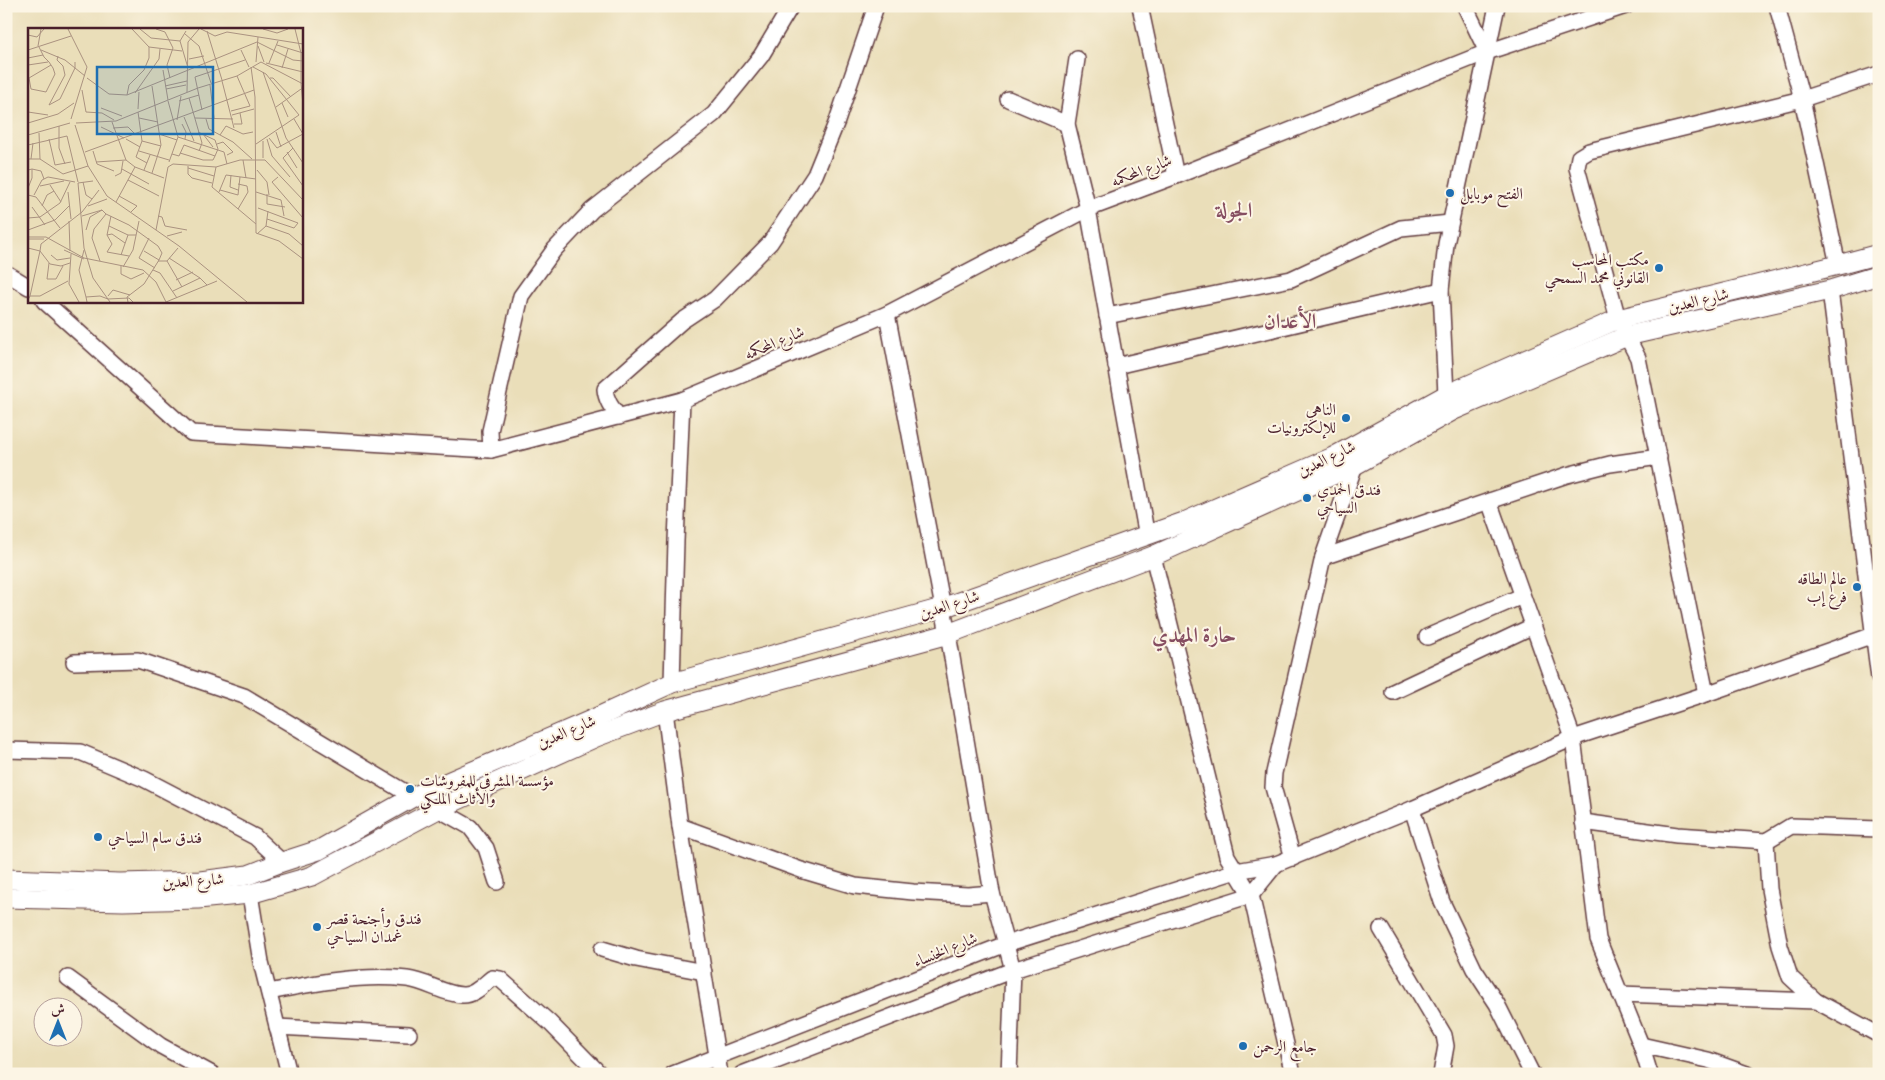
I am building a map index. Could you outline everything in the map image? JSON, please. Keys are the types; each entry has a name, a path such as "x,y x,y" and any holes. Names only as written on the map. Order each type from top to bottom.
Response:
{"main road":[{"name":"شارع العدين","path":"6,879 120,883 200,881 248,875 319,850 413,797 672,683 942,608 1146,537 1333,457 1618,319 1838,266 1879,254"},
{"name":"شارع العدين","path":"6,898 123,901 198,899 250,894 312,876 438,809 596,737 665,711 948,634 1152,556 1355,465 1450,402 1627,336 1830,290 1879,275"}],"street":[{"path":"491,450 490,431 520,296 554,250 592,210 714,114 761,56 791,6"},
{"path":"619,417 610,405 604,389 682,321 715,299 748,266 770,243 815,175 838,121 876,6"},
{"path":"1140,6 1176,176"},
{"path":"1465,6 1487,52"},
{"path":"1450,402 1441,290 1446,244 1497,6"},
{"name":"شارع المحكمه","path":"45,302 191,432 491,450 682,400 887,314 1088,209 1176,176 1487,52 1626,6"},
{"path":"1776,6 1802,99 1838,266"},
{"path":"1077,59 1067,124 1088,209 1146,537"},
{"path":"1706,694 1638,358 1618,319 1577,168 1579,157 1589,151 1802,99 1879,74"},
{"path":"1008,99 1067,124"},
{"path":"1107,316 1291,279 1401,228 1450,223"},
{"path":"6,273 28,286"},
{"path":"1116,366 1441,290"},
{"path":"1830,290 1876,634 1879,678"},
{"path":"887,314 948,634 992,894 1013,970 1010,1074"},
{"path":"672,683 682,400"},
{"path":"1323,557 1567,475 1610,464 1659,457"},
{"path":"1293,858 1273,787 1274,773 1323,557 1355,465"},
{"path":"1489,501 1573,738 1598,939 1641,1045 1650,1074"},
{"path":"1152,556 1227,856 1251,895 1293,1074"},
{"path":"1427,637 1522,596"},
{"path":"1393,692 1533,626"},
{"name":"شارع الخنساء","path":"673,1074 1006,944 1236,871 1276,864 1293,858 1412,809 1573,738 1706,694 1876,634"},
{"path":"74,662 138,660 244,696 413,797"},
{"path":"665,711 680,826 720,1074"},
{"path":"6,750 80,752 144,779 255,837 282,862"},
{"path":"438,809 470,827 486,848 497,882"},
{"path":"1412,809 1442,902 1474,969 1497,1004 1532,1074"},
{"path":"1583,822 1678,836 1766,841 1791,826 1879,829"},
{"path":"680,826 793,867 854,886 913,892 968,895 992,894"},
{"path":"1766,841 1769,888 1780,946 1790,977 1816,1001 1879,1035"},
{"path":"742,1074 1013,970 1251,895 1276,864"},
{"path":"250,894 261,962 288,1074"},
{"path":"1381,929 1444,1036 1446,1046 1441,1074"},
{"path":"602,949 704,972"},
{"path":"269,992 324,981 376,977 409,979 464,995 478,990 492,978 500,979 550,1023 600,1074"},
{"path":"68,978 161,1046 212,1074"},
{"path":"1620,994 1816,1001"},
{"path":"277,1027 408,1034"},
{"path":"1641,1045 1710,1067 1748,1074"}],"place":[{"name":"الفتح موبايل","path":"1450,193"},
{"name":"مكتب المحاسب القانوني محمد السمحي","path":"1659,268"},
{"name":"الناهي للإلكترونيات","path":"1346,418"},
{"name":"فندق الحمدي السياحي","path":"1307,498"},
{"name":"عالم الطاقه فرع إب","path":"1857,587"},
{"name":"مؤسسة المشرقي للمفروشات والأثاث الملكي","path":"410,789"},
{"name":"فندق سام السياحي","path":"98,837"},
{"name":"فندق وأجنحة قصر غمدان السياحي","path":"317,927"},
{"name":"جامع الرحمن","path":"1243,1046"}],"district":[{"name":"الجولة","path":"1234,210"},
{"name":"الأعدان","path":"1290,321"},
{"name":"حارة المهدي","path":"1194,635"}]}
